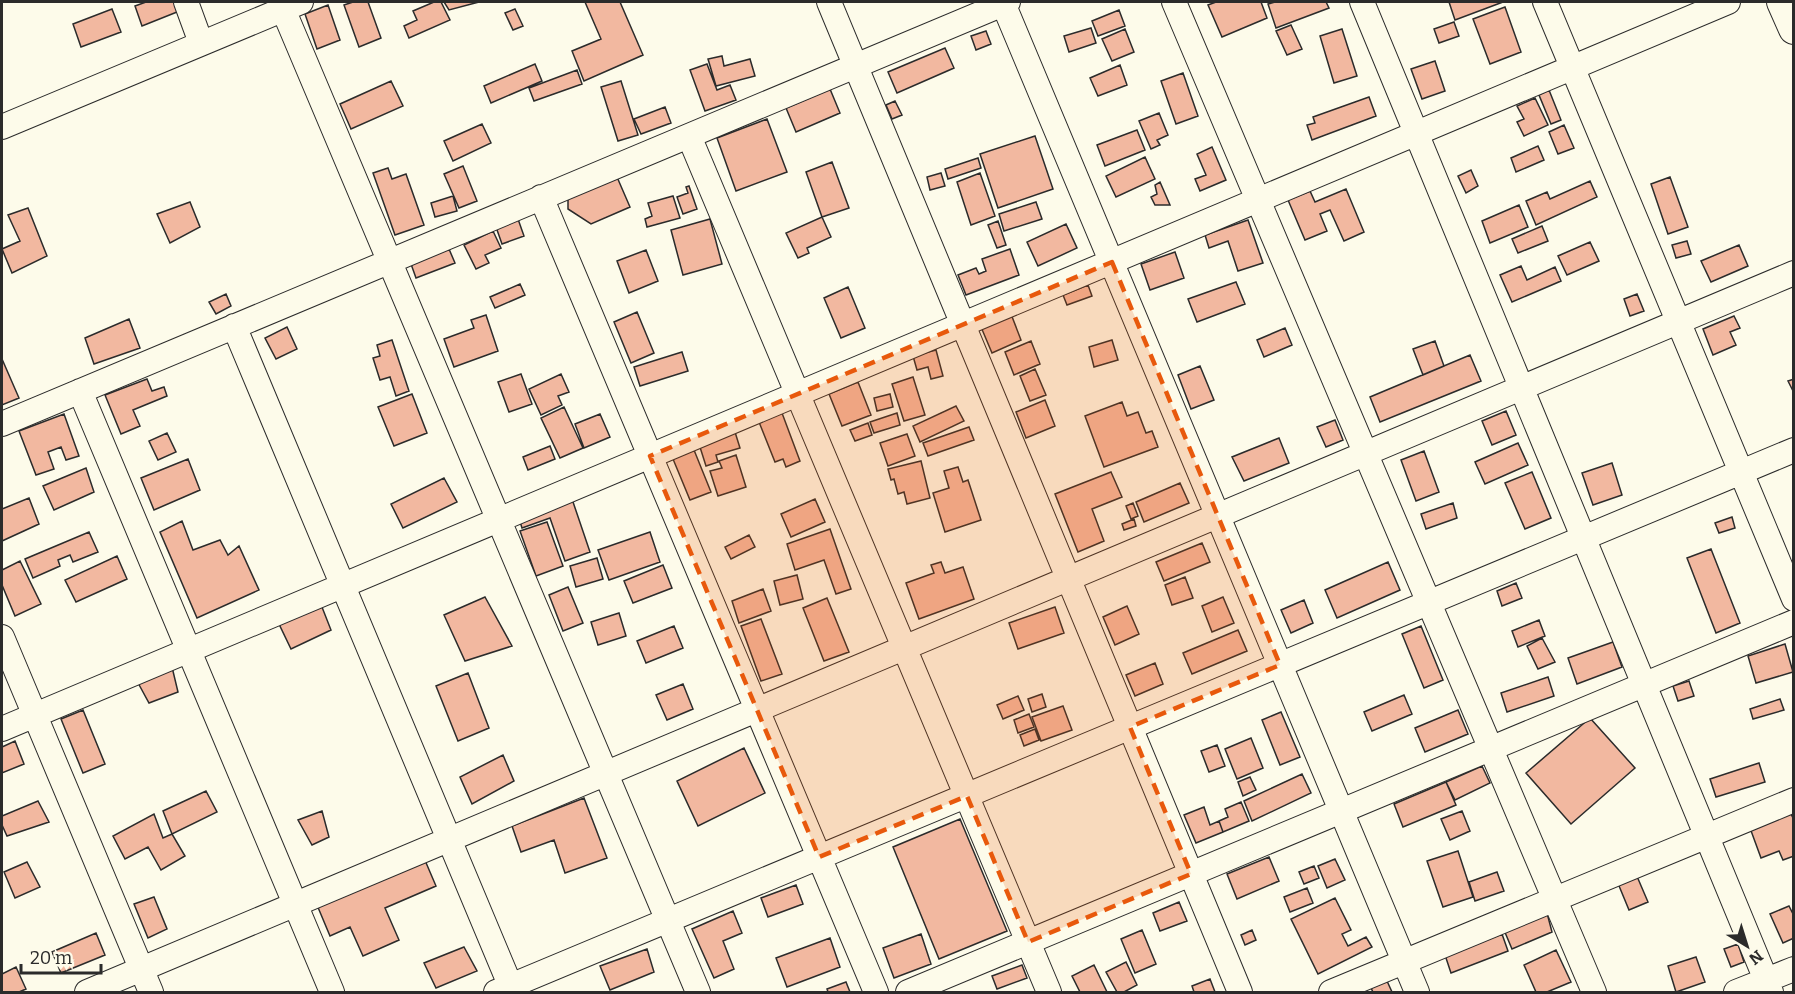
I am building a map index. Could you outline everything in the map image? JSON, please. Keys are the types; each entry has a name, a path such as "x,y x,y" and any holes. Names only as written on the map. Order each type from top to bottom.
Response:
{"street":[{"path":"186,2 201,43"},
{"path":"829,2 1240,993"},
{"path":"2,424 1006,2 1417,993"},
{"path":"1174,2 1594,993"},
{"path":"1362,2 1769,986"},
{"path":"1545,2 1794,598"},
{"path":"2,729 1728,2"},
{"path":"2,127 292,5 389,261 698,993"},
{"path":"689,135 1050,993"},
{"path":"541,198 876,993"},
{"path":"87,993 1794,273"},
{"path":"234,326 449,840 507,990 819,857 1794,450"},
{"path":"80,391 332,993"},
{"path":"908,993 1794,622"},
{"path":"2,637 151,993"},
{"path":"1331,993 1794,801"},
{"path":"1736,993 1769,986 1794,969"}],"highlighted area":[{"path":"1112,262 1280,665 1130,727 1191,874 1028,942 967,796 819,857 650,456"}],"building":[{"path":"146,2 179,2 182,10 142,26 135,6"},
{"path":"353,2 368,2 381,38 359,47 344,5"},
{"path":"434,2 441,2 450,20 409,38 404,26 417,20 413,11"},
{"path":"444,2 479,2 449,10"},
{"path":"585,2 620,2 643,55 584,81 572,51 601,39"},
{"path":"1216,2 1261,2 1267,18 1222,37 1208,5"},
{"path":"1326,2 1329,8 1276,28 1268,4"},
{"path":"1449,2 1503,2 1455,20"},
{"path":"328,5 340,40 317,49 305,14"},
{"path":"1505,7 1521,52 1490,64 1473,19"},
{"path":"112,9 121,32 81,47 73,24"},
{"path":"515,9 523,26 513,30 505,13"},
{"path":"1119,10 1125,26 1098,36 1092,21"},
{"path":"1454,22 1459,36 1439,43 1434,29"},
{"path":"1291,25 1302,49 1287,55 1276,31"},
{"path":"1091,28 1096,43 1069,52 1064,36"},
{"path":"1125,29 1134,52 1112,61 1102,39"},
{"path":"1342,29 1357,76 1334,83 1320,36"},
{"path":"986,31 991,44 976,50 971,36"},
{"path":"945,48 954,68 897,93 888,72"},
{"path":"722,56 724,66 750,59 755,76 716,86 708,59"},
{"path":"1435,61 1445,91 1422,99 1411,69"},
{"path":"535,64 542,81 491,103 484,86"},
{"path":"707,64 717,90 730,85 736,100 705,111 690,70"},
{"path":"1120,65 1127,85 1098,96 1090,78"},
{"path":"577,70 582,84 534,101 529,88"},
{"path":"1183,73 1198,116 1176,124 1161,81"},
{"path":"391,81 403,106 351,129 340,104"},
{"path":"621,81 638,135 618,141 601,87"},
{"path":"830,89 840,113 796,132 786,108"},
{"path":"1549,90 1561,120 1551,124 1539,95"},
{"path":"1369,97 1376,116 1312,140 1307,125 1315,123 1313,117"},
{"path":"1535,98 1548,125 1524,136 1517,122 1524,119 1517,106"},
{"path":"895,101 902,115 892,119 886,105"},
{"path":"665,107 671,123 641,134 634,119"},
{"path":"1159,113 1168,135 1157,140 1160,145 1151,149 1139,121"},
{"path":"767,119 787,172 736,191 717,138"},
{"path":"482,124 491,143 453,161 444,141"},
{"path":"1564,125 1574,148 1558,154 1549,132"},
{"path":"1137,130 1145,150 1105,166 1097,145"},
{"path":"1035,136 1053,189 998,208 980,154"},
{"path":"1538,146 1544,160 1516,172 1511,158"},
{"path":"1212,147 1226,180 1200,191 1195,179 1206,175 1197,154"},
{"path":"1145,157 1155,179 1116,197 1106,176"},
{"path":"978,158 981,168 948,179 945,169"},
{"path":"832,162 849,208 822,217 806,172"},
{"path":"463,166 477,201 459,208 444,174"},
{"path":"388,168 392,179 406,174 424,225 395,235 373,173"},
{"path":"1471,170 1478,186 1466,193 1458,176"},
{"path":"941,173 945,186 930,190 927,177"},
{"path":"980,173 995,216 971,225 957,182"},
{"path":"617,177 630,207 591,224 568,209 568,198"},
{"path":"1670,177 1688,227 1668,234 1651,184"},
{"path":"1590,181 1597,197 1536,225 1526,201 1547,192 1550,199"},
{"path":"1160,182 1170,205 1155,205 1151,197 1157,194 1155,185"},
{"path":"689,186 697,209 683,214 677,197 688,193 686,187"},
{"path":"1346,189 1364,232 1344,241 1330,210 1320,214 1327,231 1305,240 1288,200 1310,191 1315,202"},
{"path":"453,196 457,211 435,217 431,203"},
{"path":"673,196 680,218 647,227 645,219 652,216 648,203"},
{"path":"190,202 200,227 170,243 157,214"},
{"path":"1036,202 1042,219 1004,231 999,214"},
{"path":"1519,205 1528,227 1490,243 1482,221"},
{"path":"28,208 47,256 12,273 2,249 20,241 8,215"},
{"path":"822,217 831,237 807,248 809,253 798,258 786,233"},
{"path":"518,219 524,236 502,244 496,227"},
{"path":"710,219 722,264 683,275 671,230"},
{"path":"1248,220 1263,263 1238,271 1228,241 1209,248 1205,235"},
{"path":"998,221 1006,245 997,248 988,225"},
{"path":"1066,224 1077,248 1038,266 1027,242"},
{"path":"1542,226 1548,241 1518,253 1512,239"},
{"path":"493,231 501,248 485,255 489,263 476,269 464,245"},
{"path":"1687,241 1691,254 1676,258 1672,245"},
{"path":"1590,242 1599,261 1567,275 1558,256"},
{"path":"1739,245 1748,266 1711,282 1701,261"},
{"path":"449,249 455,263 416,278 411,264"},
{"path":"1010,249 1019,275 966,295 958,275 976,268 979,274 986,271 982,259"},
{"path":"646,250 658,281 629,293 617,261"},
{"path":"1175,252 1184,278 1150,290 1141,264"},
{"path":"1521,266 1527,280 1555,267 1561,281 1512,302 1500,275"},
{"path":"1236,282 1245,304 1197,322 1188,299"},
{"path":"520,284 525,295 495,308 490,297"},
{"path":"1088,285 1092,296 1067,305 1063,295"},
{"path":"848,287 865,328 841,338 824,298"},
{"path":"226,294 231,306 216,314 209,302"},
{"path":"1637,294 1644,311 1630,316 1624,299"},
{"path":"637,312 654,353 631,363 614,322"},
{"path":"1011,314 1021,340 992,353 981,327"},
{"path":"486,315 498,351 454,367 444,339 474,328 471,320"},
{"path":"1734,316 1740,328 1730,332 1736,345 1713,355 1703,329"},
{"path":"129,319 140,348 94,364 85,338"},
{"path":"287,327 297,349 276,359 265,338"},
{"path":"1285,328 1292,345 1264,357 1257,340"},
{"path":"392,340 409,391 396,396 390,377 380,380 373,358 380,356 377,345"},
{"path":"1112,340 1118,360 1094,367 1089,347"},
{"path":"1031,341 1040,364 1014,375 1005,352"},
{"path":"1435,341 1444,366 1423,375 1413,349"},
{"path":"936,350 943,376 931,379 928,367 917,370 913,356"},
{"path":"682,352 688,371 640,386 634,367"},
{"path":"1470,355 1481,381 1380,422 1370,397"},
{"path":"2,359 19,398 2,405"},
{"path":"1200,366 1214,400 1191,409 1178,375"},
{"path":"1035,369 1046,395 1030,401 1020,376"},
{"path":"521,374 532,404 509,412 498,382"},
{"path":"561,374 569,392 558,396 562,405 541,415 529,389"},
{"path":"913,377 925,415 904,421 892,384"},
{"path":"147,379 152,391 164,387 167,396 133,410 140,426 121,434 105,395"},
{"path":"1794,379 1794,393 1788,381"},
{"path":"858,382 871,415 842,426 829,394"},
{"path":"412,394 427,433 394,446 378,407"},
{"path":"890,394 893,407 877,411 874,398"},
{"path":"1045,400 1055,426 1026,438 1016,412"},
{"path":"1122,402 1127,416 1138,412 1146,433 1152,431 1158,447 1104,467 1085,416"},
{"path":"956,406 964,421 920,442 913,426"},
{"path":"564,407 583,448 560,458 541,418"},
{"path":"1506,411 1516,435 1492,445 1482,421"},
{"path":"782,413 800,461 786,467 783,459 775,462 759,422"},
{"path":"897,413 900,425 874,433 870,422"},
{"path":"64,414 79,456 66,460 61,447 48,452 54,469 36,475 19,431"},
{"path":"600,414 610,437 584,448 575,424"},
{"path":"1335,420 1343,440 1326,447 1317,427"},
{"path":"868,423 872,435 855,441 850,430"},
{"path":"969,427 974,440 928,456 923,443"},
{"path":"735,432 740,448 716,455 718,462 706,466 699,444"},
{"path":"167,433 176,452 158,460 149,441"},
{"path":"907,434 915,456 888,466 880,443"},
{"path":"1279,438 1289,463 1244,481 1232,457"},
{"path":"1518,443 1528,465 1485,484 1475,462"},
{"path":"550,446 555,459 528,470 523,457"},
{"path":"694,450 711,492 690,500 673,459"},
{"path":"1424,451 1439,492 1416,501 1401,460"},
{"path":"736,455 746,487 718,496 710,471 722,468 719,461"},
{"path":"188,459 200,490 154,510 141,478"},
{"path":"921,461 930,498 907,504 904,492 898,494 894,479 891,480 888,469"},
{"path":"1612,463 1622,495 1593,505 1582,473"},
{"path":"958,467 963,482 968,480 981,520 945,532 933,493 949,488 944,471"},
{"path":"86,468 94,492 54,510 43,486"},
{"path":"1111,472 1122,497 1092,509 1104,541 1078,552 1055,494"},
{"path":"1532,472 1551,518 1525,529 1505,483"},
{"path":"444,478 457,502 403,528 391,504"},
{"path":"1180,483 1189,503 1144,522 1136,502"},
{"path":"571,496 590,552 565,561 550,518 522,528 518,515"},
{"path":"29,498 39,524 2,541 2,509"},
{"path":"815,499 825,522 791,537 781,514"},
{"path":"1133,503 1138,516 1131,519 1126,506"},
{"path":"1453,503 1457,518 1426,529 1421,514"},
{"path":"1732,517 1735,528 1719,533 1715,523"},
{"path":"1134,519 1136,526 1124,530 1122,524"},
{"path":"182,521 193,550 220,540 228,555 239,546 259,590 197,618 160,532"},
{"path":"547,522 563,566 536,576 520,531"},
{"path":"830,529 851,589 836,594 824,560 795,570 787,544"},
{"path":"89,532 98,552 73,562 70,555 58,560 60,566 33,578 25,559"},
{"path":"650,532 660,562 609,580 598,550"},
{"path":"749,535 755,547 731,559 725,547"},
{"path":"1202,543 1210,562 1164,581 1156,562"},
{"path":"1711,549 1740,623 1716,633 1687,558"},
{"path":"117,556 127,579 76,602 65,580"},
{"path":"597,558 603,579 576,587 570,566"},
{"path":"20,561 41,604 15,616 2,585 2,570"},
{"path":"941,562 945,573 963,567 974,599 919,619 906,583 934,573 931,565"},
{"path":"1388,562 1400,590 1337,618 1325,590"},
{"path":"663,565 672,588 633,603 624,581"},
{"path":"797,575 803,599 780,605 774,581"},
{"path":"1185,577 1193,598 1172,605 1165,585"},
{"path":"1516,583 1522,598 1502,606 1497,591"},
{"path":"568,587 583,623 563,631 549,595"},
{"path":"763,589 771,611 739,623 732,601"},
{"path":"485,597 512,646 465,661 444,615"},
{"path":"1223,597 1234,623 1212,632 1202,606"},
{"path":"827,598 849,652 824,661 803,608"},
{"path":"1304,600 1313,623 1291,633 1281,610"},
{"path":"320,602 331,630 291,649 279,624"},
{"path":"1127,606 1139,634 1115,645 1103,617"},
{"path":"1055,607 1064,633 1018,649 1009,623"},
{"path":"619,613 626,636 598,645 591,622"},
{"path":"761,619 782,674 761,681 741,626"},
{"path":"1539,620 1545,636 1518,647 1512,631"},
{"path":"674,626 683,648 646,663 637,641"},
{"path":"1421,626 1443,680 1424,688 1402,634"},
{"path":"1238,630 1247,651 1192,674 1183,653"},
{"path":"1542,638 1555,662 1538,669 1527,646"},
{"path":"1613,642 1622,667 1577,684 1568,658"},
{"path":"1785,644 1793,672 1756,683 1748,656"},
{"path":"1155,663 1163,684 1135,696 1126,675"},
{"path":"172,667 178,692 149,703 137,681"},
{"path":"468,673 489,728 458,741 436,686"},
{"path":"1548,677 1554,696 1507,712 1501,693"},
{"path":"1689,681 1694,696 1678,701 1673,686"},
{"path":"683,684 693,709 667,720 656,695"},
{"path":"1042,694 1046,707 1032,712 1028,699"},
{"path":"1404,695 1412,714 1372,731 1364,712"},
{"path":"1018,696 1024,710 1003,719 997,705"},
{"path":"1780,699 1784,710 1753,719 1750,709"},
{"path":"1063,706 1072,730 1041,741 1032,717"},
{"path":"83,710 105,764 83,773 61,719"},
{"path":"1458,710 1468,734 1425,752 1415,728"},
{"path":"1281,712 1300,757 1280,765 1262,720"},
{"path":"1029,714 1034,727 1018,733 1014,720"},
{"path":"1590,718 1635,768 1571,824 1526,773"},
{"path":"1035,729 1039,740 1024,746 1020,735"},
{"path":"1251,738 1263,768 1237,779 1225,749"},
{"path":"15,741 24,764 2,773 2,747"},
{"path":"1217,745 1225,766 1209,772 1201,751"},
{"path":"744,748 765,793 698,826 677,781"},
{"path":"503,755 514,781 472,804 460,777"},
{"path":"1759,763 1765,782 1716,797 1710,779"},
{"path":"1482,766 1490,783 1455,800 1446,782"},
{"path":"1302,774 1311,793 1252,821 1244,801"},
{"path":"1250,777 1256,790 1243,796 1238,782"},
{"path":"1446,782 1456,805 1403,827 1394,804"},
{"path":"206,791 217,812 172,834 163,811"},
{"path":"584,798 607,858 565,873 554,840 521,852 512,826"},
{"path":"38,801 49,822 7,836 2,825 2,816"},
{"path":"1241,802 1249,821 1223,832 1219,821 1228,817 1225,809"},
{"path":"1204,807 1210,825 1219,821 1223,832 1196,843 1184,815"},
{"path":"322,811 329,837 312,845 298,820"},
{"path":"1462,811 1470,831 1450,840 1441,819"},
{"path":"1790,812 1794,820 1794,856 1783,860 1779,851 1761,858 1750,828"},
{"path":"154,814 163,838 172,834 185,856 161,870 148,847 125,859 113,836"},
{"path":"960,819 1007,931 939,959 893,847"},
{"path":"1458,851 1473,897 1443,907 1427,861"},
{"path":"1269,857 1279,881 1237,899 1227,874"},
{"path":"424,858 436,886 385,908 399,940 363,956 350,927 330,936 317,905"},
{"path":"1335,859 1345,880 1327,888 1318,866"},
{"path":"27,862 40,887 15,898 4,872"},
{"path":"1314,866 1319,878 1304,884 1299,872"},
{"path":"1497,872 1504,891 1475,901 1469,882"},
{"path":"1636,874 1648,902 1629,910 1617,881"},
{"path":"796,885 803,904 768,917 761,898"},
{"path":"1307,888 1313,903 1290,912 1284,897"},
{"path":"154,897 167,929 148,938 134,904"},
{"path":"1335,898 1351,930 1342,934 1348,946 1366,937 1372,947 1318,974 1291,919"},
{"path":"1179,902 1187,921 1160,931 1153,913"},
{"path":"1789,906 1794,916 1794,938 1783,943 1770,914"},
{"path":"733,911 742,933 723,941 734,969 714,978 692,929"},
{"path":"1547,913 1552,932 1512,949 1504,930"},
{"path":"1142,930 1156,964 1135,973 1121,939"},
{"path":"1252,930 1256,940 1245,945 1241,935"},
{"path":"96,933 105,955 61,973 52,952"},
{"path":"921,934 931,964 894,978 883,948"},
{"path":"1502,934 1508,951 1451,973 1445,955"},
{"path":"830,938 840,967 787,987 776,958"},
{"path":"1738,944 1744,962 1731,967 1724,949"},
{"path":"464,947 477,971 436,988 424,963"},
{"path":"647,949 654,972 610,990 600,966"},
{"path":"1556,950 1571,982 1547,992 1536,992 1524,965"},
{"path":"1696,957 1705,982 1676,992 1668,966"},
{"path":"1126,962 1137,985 1124,992 1117,992 1106,972"},
{"path":"1022,965 1027,978 997,989 992,976"},
{"path":"1094,965 1107,992 1080,992 1072,976"},
{"path":"16,967 26,989 19,992 2,992 2,974"},
{"path":"1210,979 1215,992 1194,992 1192,986"},
{"path":"1387,981 1392,992 1373,992 1371,988"},
{"path":"846,982 850,992 828,992 827,989"}]}
